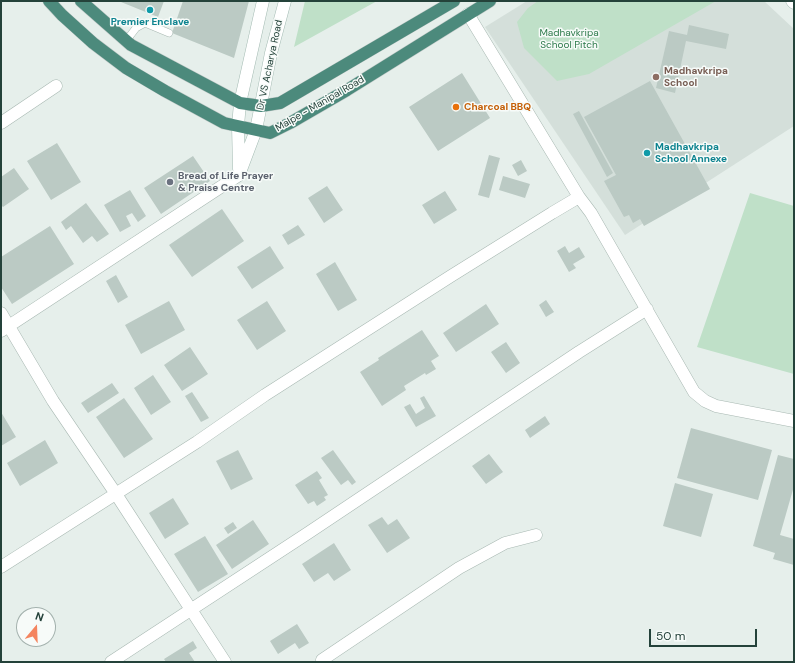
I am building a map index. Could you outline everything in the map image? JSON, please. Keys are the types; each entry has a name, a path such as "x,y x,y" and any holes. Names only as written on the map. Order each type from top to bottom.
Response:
{"highway":[{"name":"Malpe - Manipal Road","path":"49,1 93,43 126,68 224,123 270,133 347,90 490,1"},
{"path":"81,1 131,45 240,103 261,106 280,103 454,1"}],"street":[{"path":"5,328 239,175 238,126 240,103 262,1"},
{"name":"Dr VS Acharya Road","path":"239,175 256,130 271,53 285,1"},
{"path":"468,14 579,197 591,213 694,392 705,401 716,406 794,422"},
{"path":"1,123 56,86"},
{"path":"1,567 116,494 298,374 538,221 579,197"},
{"path":"111,662 579,352 647,309"},
{"path":"1,313 5,328 116,494 225,662"},
{"path":"321,661 459,568 505,542 536,535"}],"lane":[{"path":"126,41 136,28 145,24 169,33"}],"shaded area":[{"name":"Madhavkripa School","path":"527,1 764,1 794,29 794,126 625,235 485,27"}],"green space":[{"path":"305,1 377,1 294,47"},
{"name":"Madhavkripa School Pitch","path":"538,1 716,1 589,74 557,81 524,48 517,22 528,8"},
{"path":"750,193 794,206 794,374 697,347"}],"building":[{"name":"Premier Enclave","path":"121,1 164,1 158,17"},
{"path":"183,1 249,1 234,58 172,33"},
{"name":"Madhavkripa School","path":"689,25 729,34 726,49 686,41 675,93 656,88 669,31 687,35"},
{"path":"462,73 490,118 438,151 409,107"},
{"name":"Madhavkripa School Annexe","path":"650,81 710,189 644,226 640,219 633,223 629,215 624,217 604,181 616,175 584,117"},
{"path":"579,111 613,173 607,177 573,114"},
{"path":"57,143 81,182 51,200 27,161"},
{"path":"489,155 500,158 489,198 478,195"},
{"path":"193,156 210,181 161,214 144,188"},
{"path":"521,160 527,171 518,176 512,165"},
{"path":"14,168 29,189 3,207 1,205 1,177"},
{"path":"503,176 530,184 525,198 499,190"},
{"path":"327,186 343,210 324,223 308,198"},
{"path":"130,190 146,216 138,222 132,213 126,216 131,226 120,232 104,205"},
{"path":"445,191 457,210 434,224 422,205"},
{"path":"86,203 109,234 97,242 92,236 83,243 71,226 66,230 61,222"},
{"path":"222,209 244,241 192,277 169,245"},
{"path":"298,225 305,235 288,245 282,235"},
{"path":"50,226 74,264 12,304 1,287 1,257"},
{"path":"270,246 284,268 252,289 237,267"},
{"path":"565,246 569,253 579,247 585,257 573,264 576,268 569,272 557,251"},
{"path":"335,262 357,300 338,311 316,274"},
{"path":"116,275 128,297 118,303 106,281"},
{"path":"546,300 554,312 546,317 539,305"},
{"path":"169,301 185,330 141,354 125,325"},
{"path":"267,301 286,331 257,350 237,320"},
{"path":"486,304 499,324 456,352 443,333"},
{"path":"422,330 439,356 431,361 436,369 426,375 425,373 404,386 406,390 382,406 360,372 379,360 378,358"},
{"path":"506,342 520,363 506,373 491,352"},
{"path":"190,347 208,374 182,391 164,365"},
{"path":"153,375 171,402 151,415 134,388"},
{"path":"112,383 119,393 88,413 81,403"},
{"path":"192,392 209,418 201,422 185,396"},
{"path":"424,396 436,416 416,427 404,407 410,404 416,414 425,408 420,398"},
{"path":"124,398 153,439 124,458 96,417"},
{"path":"1,412 16,437 1,446"},
{"path":"545,416 550,424 530,438 525,430"},
{"path":"691,428 772,450 758,500 677,478"},
{"path":"45,440 58,463 20,486 7,463"},
{"path":"238,450 253,479 231,490 216,461"},
{"path":"333,450 356,482 352,485 348,480 341,485 321,458"},
{"path":"489,454 503,472 486,484 472,466"},
{"path":"778,455 794,459 794,486 780,535 794,539 794,565 773,559 775,553 753,546"},
{"path":"317,471 322,478 319,480 328,495 324,497 326,500 317,506 314,501 308,504 295,485"},
{"path":"675,483 713,494 701,537 663,526"},
{"path":"173,498 189,524 165,539 149,513"},
{"path":"382,517 388,525 397,519 410,538 387,553 368,525"},
{"path":"253,520 269,544 232,569 216,545"},
{"path":"233,522 237,528 228,534 224,528"},
{"path":"205,536 228,574 198,592 174,554"},
{"path":"334,543 351,570 334,581 328,573 314,582 302,564"},
{"path":"297,624 309,643 299,649 295,643 278,654 270,641"},
{"path":"193,641 197,648 189,653 195,662 166,662 164,659"}],"place":[{"name":"Premier Enclave","path":"150,10"},
{"name":"Madhavkripa School","path":"656,77"},
{"name":"Charcoal BBQ","path":"456,107"},
{"name":"Madhavkripa School Annexe","path":"647,153"},
{"name":"Bread of Life Prayer & Praise Centre","path":"170,182"}]}
